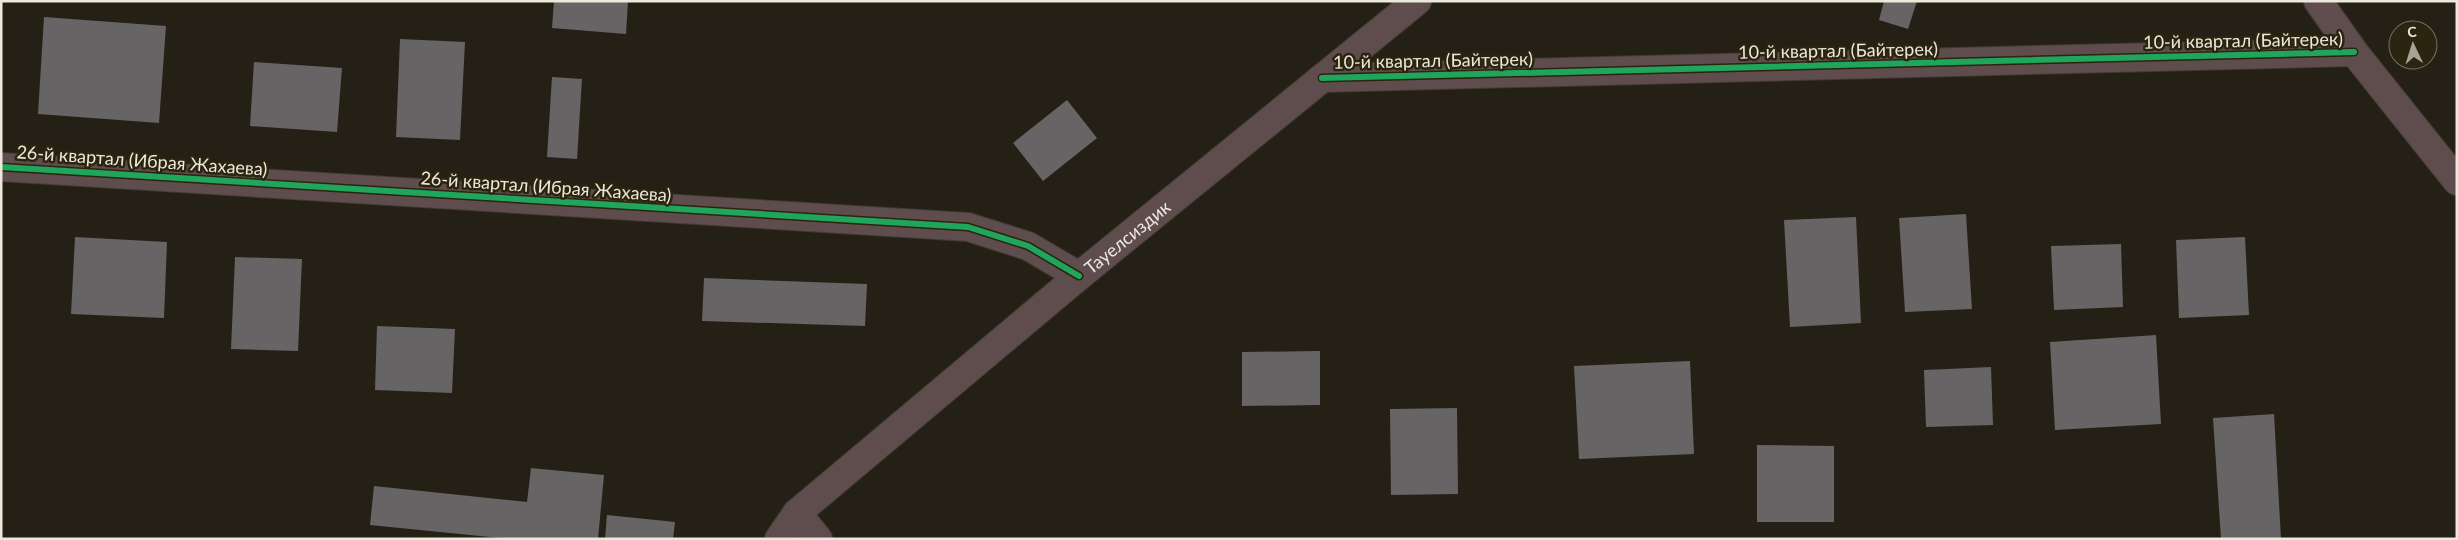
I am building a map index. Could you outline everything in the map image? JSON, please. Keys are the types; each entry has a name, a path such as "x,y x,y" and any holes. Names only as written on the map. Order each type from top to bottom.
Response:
{"street":[{"name":"Тауелсиздик","path":"779,539 797,513 1079,276 1417,1"},
{"path":"2318,1 2354,52 2457,180"},
{"name":"10-й квартал (Байтерек)","path":"1322,78 2354,52"},
{"name":"26-й квартал (Ибрая Жахаева)","path":"1,167 968,227 1028,246 1079,276"},
{"path":"797,513 818,539"}],"building":[{"path":"554,1 628,1 626,34 552,28"},
{"path":"1884,1 1917,1 1908,29 1879,20"},
{"path":"44,17 166,26 159,123 38,114"},
{"path":"400,39 465,42 460,140 396,137"},
{"path":"254,62 342,68 337,132 250,126"},
{"path":"552,77 582,79 577,159 547,157"},
{"path":"1067,100 1097,138 1043,181 1013,143"},
{"path":"1966,214 1972,309 1905,312 1899,218"},
{"path":"1856,217 1861,323 1790,327 1784,220"},
{"path":"75,237 167,242 164,318 71,314"},
{"path":"2245,237 2249,315 2179,318 2176,240"},
{"path":"2121,244 2123,307 2054,310 2051,246"},
{"path":"235,257 302,259 298,351 231,349"},
{"path":"704,278 867,284 865,326 702,321"},
{"path":"377,326 455,329 452,393 375,390"},
{"path":"2156,335 2161,424 2055,430 2050,342"},
{"path":"1320,351 1320,405 1242,406 1242,352"},
{"path":"1690,361 1694,454 1579,459 1574,366"},
{"path":"1991,367 1993,425 1926,427 1924,370"},
{"path":"1457,408 1458,494 1391,495 1390,409"},
{"path":"2274,414 2281,539 2221,539 2213,418"},
{"path":"1757,445 1834,446 1834,522 1757,522"},
{"path":"531,468 604,475 598,539 510,539 370,525 374,486 527,502"},
{"path":"607,515 675,522 673,539 605,539"}],"cycle path":[{"path":"1322,78 2354,52"},
{"path":"1,167 968,227 1028,246 1079,276"}]}
